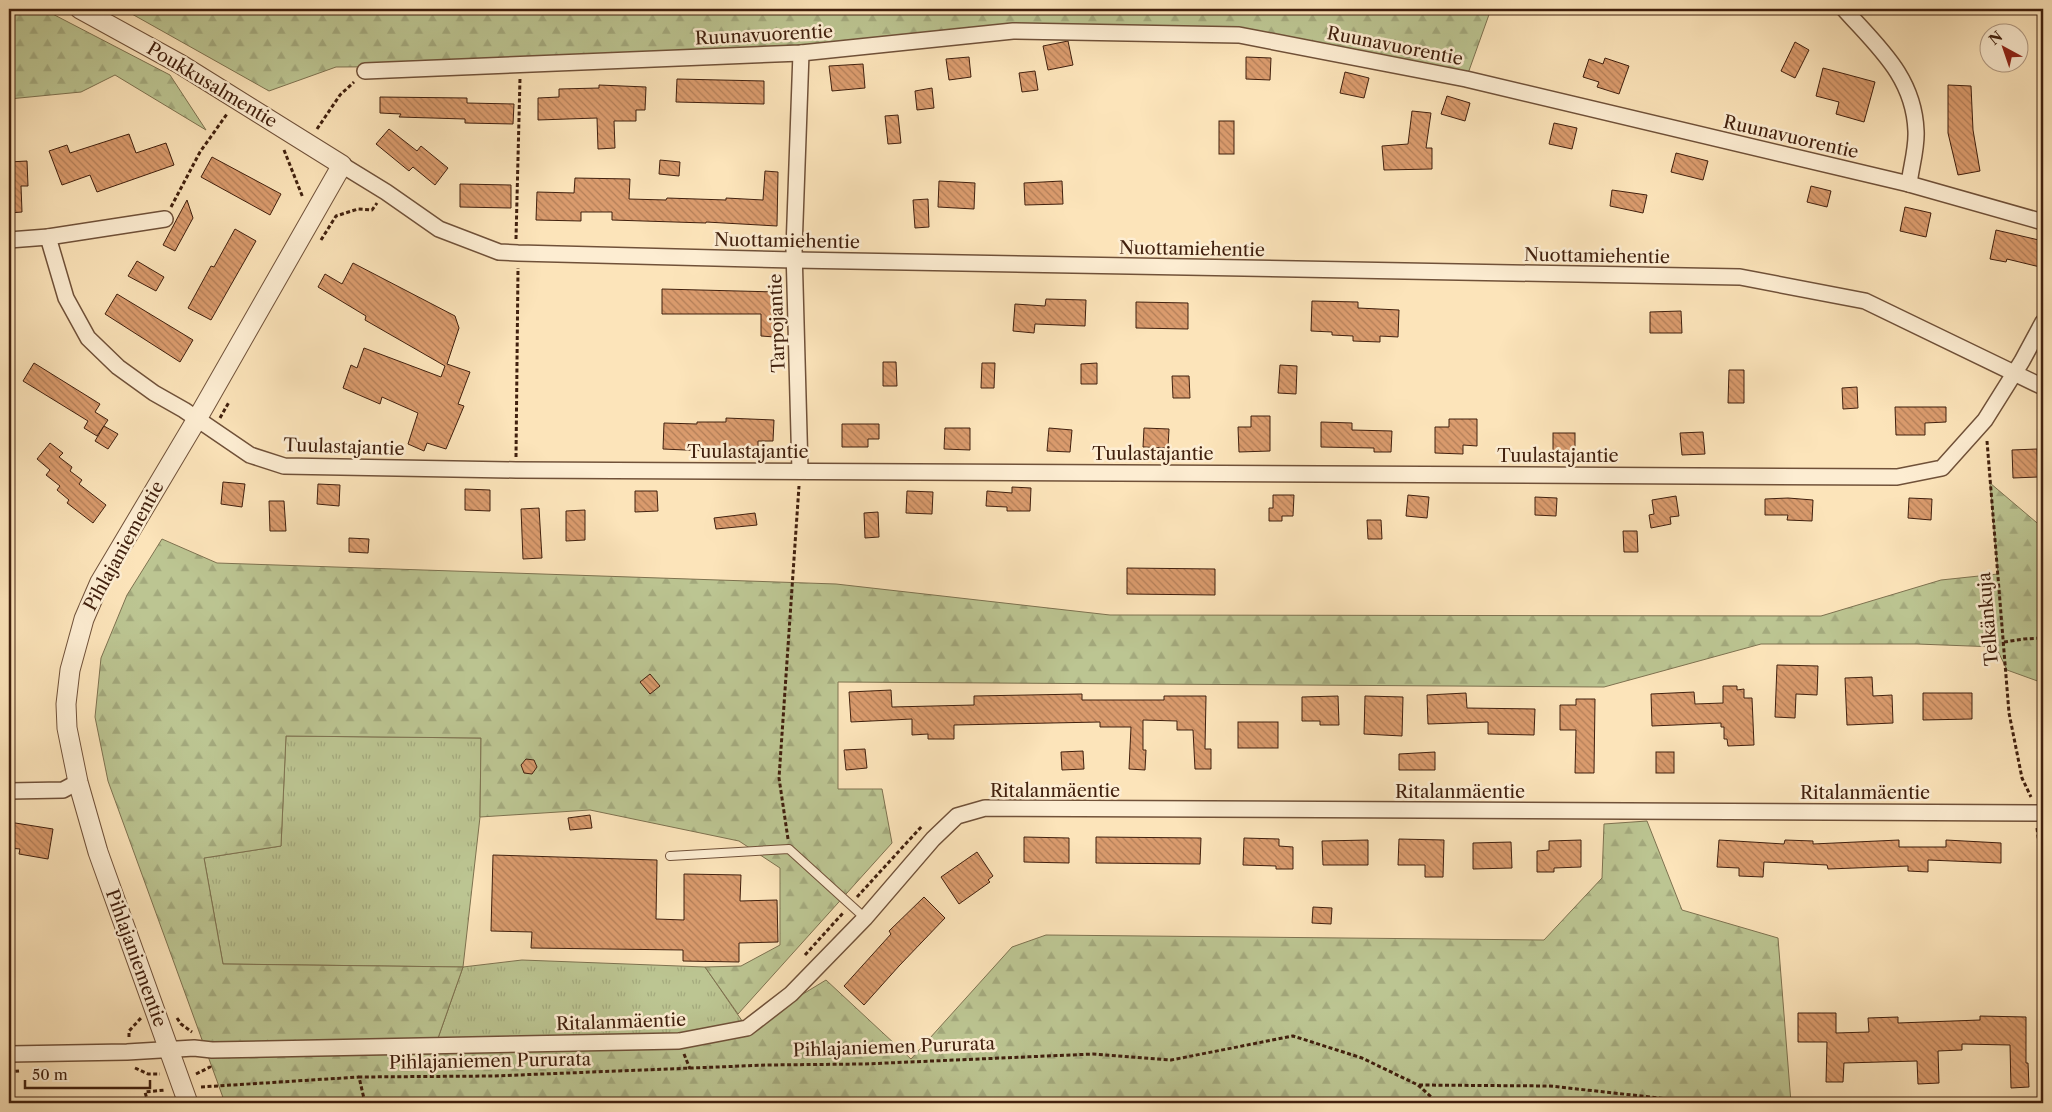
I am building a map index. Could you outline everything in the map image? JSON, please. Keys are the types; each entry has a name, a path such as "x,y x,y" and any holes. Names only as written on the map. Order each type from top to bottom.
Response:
{"street":[{"name":"Poukkusalmentie","path":"80,9 180,64 342,165"},
{"path":"1844,9 1896,68 1912,98 1916,132 1909,184"},
{"name":"Ruunavuorentie","path":"365,71 800,53 1013,31 1239,35 1466,79 1909,184 2043,222"},
{"name":"Tarpojantie","path":"800,53 795,260 800,471"},
{"name":"Nuottamiehentie","path":"342,165 386,192 439,229 498,252 795,260 1740,277 1865,301 2043,387"},
{"name":"Pihlajaniementie","path":"183,1088 98,852 78,782 67,728 66,704 70,670 78,636 100,582 197,419 342,165"},
{"path":"9,240 48,237 165,219"},
{"name":"Tuulastajantie","path":"48,237 66,298 88,338 118,367 154,393 250,455 284,466 516,470 1897,477 1942,468 1986,420 2043,322"},
{"path":"9,791 63,790 78,782"},
{"name":"Ritalanmäentie","path":"9,1054 127,1052 194,1048 212,1050 679,1041 747,1028 791,994 865,918 933,839 957,816 985,808 2039,813"}],"lane":[{"path":"670,856 789,849 865,918"}],"path":[{"path":"516,470 518,253 516,240 520,66"},
{"path":"318,129 340,95 365,71"},
{"path":"165,219 200,152 230,108"},
{"path":"325,134 308,122 282,146 303,198 336,216"},
{"path":"316,248 336,216 358,209 372,210 386,192"},
{"path":"214,430 232,397"},
{"name":"Telkänkuja","path":"1986,420 2009,713 2022,778 2039,813 2043,877"},
{"path":"789,849 779,778 800,471"},
{"path":"2004,642 2024,638 2043,638"},
{"path":"800,960 925,824"},
{"path":"127,1052 129,1031 140,1018 168,1007 181,1024 191,1031 198,1033"},
{"name":"Pihlajaniemen Pururata","path":"183,1088 359,1077 503,1076 1093,1054 1171,1060 1293,1036 1362,1058 1418,1085 1438,1103"},
{"path":"148,1103 145,1092 183,1088 197,1074 210,1067 212,1050"},
{"path":"359,1077 365,1103"},
{"path":"1418,1085 1550,1086 1705,1103"}],"green space":[{"path":"9,9 43,9 170,75 206,130 115,75 81,92 9,99"},
{"path":"123,9 1491,9 1466,79 1239,35 1013,31 520,66 336,67 269,91"},
{"path":"1990,483 2043,528 2043,683 2007,670 1996,647 1917,644 1761,644 1604,687 838,682 838,789 882,789 892,843 738,1014 705,967 741,966 780,945 780,868 739,841 590,810 480,817 481,738 286,736 281,846 204,858 223,964 463,967 437,1041 679,1041 747,1028 826,980 911,1059 1012,947 1046,935 1544,940 1602,878 1604,824 1647,821 1682,910 1778,938 1791,1103 225,1103 108,781 95,717 101,658 127,595 162,539 217,563 836,584 1110,615 1821,616 1941,580 1998,574"},
{"path":"286,736 481,738 480,817 463,967 223,964 204,858 281,846"},
{"path":"522,960 705,967 747,1028 679,1041 437,1041 463,967"}],"building":[{"path":"1068,41 1073,65 1048,70 1043,46"},
{"path":"1795,42 1809,50 1795,78 1781,71"},
{"path":"969,57 971,77 949,80 946,59"},
{"path":"1246,57 1271,58 1270,80 1246,79"},
{"path":"1605,58 1629,66 1619,94 1597,87 1599,82 1583,77 1589,59 1603,64"},
{"path":"863,64 865,88 832,91 829,66"},
{"path":"1823,68 1875,82 1864,122 1836,114 1839,102 1816,96"},
{"path":"1035,71 1038,90 1022,92 1019,73"},
{"path":"1345,72 1369,78 1364,98 1340,93"},
{"path":"677,79 764,81 764,104 676,102"},
{"path":"599,85 646,87 645,110 636,110 636,121 614,121 615,148 598,149 597,118 538,120 538,98 559,97 559,89 599,88"},
{"path":"1948,85 1971,86 1973,130 1980,171 1958,175 1948,133"},
{"path":"932,88 934,108 917,110 915,91"},
{"path":"1447,96 1470,103 1465,121 1441,114"},
{"path":"380,97 467,98 467,103 514,104 513,124 465,123 465,119 399,117 401,114 380,113"},
{"path":"1412,111 1431,113 1426,148 1432,148 1432,169 1384,170 1382,146 1408,144"},
{"path":"898,115 901,143 888,144 885,116"},
{"path":"1219,121 1234,121 1234,154 1219,154"},
{"path":"1554,123 1577,128 1572,149 1549,144"},
{"path":"389,129 417,151 421,146 448,168 435,185 413,167 409,171 376,144"},
{"path":"129,134 136,153 166,143 174,165 97,192 90,175 62,185 49,151 67,145 70,153"},
{"path":"1676,153 1708,161 1703,180 1671,172"},
{"path":"212,157 281,194 270,215 201,177"},
{"path":"660,160 680,162 679,176 659,174"},
{"path":"27,161 28,186 21,186 22,212 9,213 9,162"},
{"path":"765,171 778,172 777,226 612,220 612,212 581,212 581,221 536,220 537,192 574,193 575,178 630,179 629,199 726,200 726,198 763,200"},
{"path":"939,181 975,183 974,209 938,207"},
{"path":"1062,181 1063,204 1025,205 1024,183"},
{"path":"460,184 511,185 511,208 460,207"},
{"path":"1811,186 1831,191 1827,207 1807,202"},
{"path":"1612,190 1647,195 1643,213 1610,206"},
{"path":"928,199 929,227 915,228 913,200"},
{"path":"187,200 193,218 175,251 163,245"},
{"path":"1905,207 1931,213 1926,237 1900,231"},
{"path":"235,229 256,241 211,320 188,308 211,266 214,267"},
{"path":"1996,230 2043,241 2040,267 2007,259 2006,262 1990,259"},
{"path":"137,261 164,277 156,291 128,276"},
{"path":"353,263 455,316 459,328 447,364 470,372 458,404 464,406 446,449 427,443 424,451 408,444 418,413 382,397 380,404 343,388 351,365 357,368 364,348 441,377 445,366 365,320 366,316 318,287 325,274 342,284"},
{"path":"662,289 776,292 775,337 761,336 761,314 662,314"},
{"path":"117,294 193,340 180,362 105,314"},
{"path":"1046,299 1086,300 1085,326 1035,324 1034,333 1013,331 1015,304 1045,306"},
{"path":"1312,301 1358,302 1358,308 1399,310 1398,337 1380,336 1380,342 1353,341 1353,336 1311,331"},
{"path":"1136,302 1188,303 1188,329 1136,328"},
{"path":"1681,311 1682,333 1650,333 1650,312"},
{"path":"883,362 896,362 897,386 883,386"},
{"path":"34,363 100,404 95,412 108,420 97,436 84,428 88,421 23,381"},
{"path":"982,363 995,363 994,388 981,388"},
{"path":"1097,363 1097,384 1081,384 1081,364"},
{"path":"1280,365 1297,366 1296,394 1278,393"},
{"path":"1729,370 1744,370 1744,403 1728,403"},
{"path":"1172,376 1189,376 1190,398 1173,398"},
{"path":"1857,387 1858,408 1843,409 1842,388"},
{"path":"1895,407 1946,407 1946,422 1925,423 1925,435 1896,435"},
{"path":"1251,416 1270,416 1270,451 1239,452 1238,427 1251,427"},
{"path":"726,418 774,420 773,441 758,441 758,449 707,447 707,451 663,449 664,423 697,424 697,422 726,422"},
{"path":"1449,419 1477,419 1477,446 1463,445 1463,454 1435,453 1435,427 1449,427"},
{"path":"1321,422 1352,423 1352,430 1392,431 1391,452 1374,452 1374,448 1321,447"},
{"path":"842,424 879,424 879,439 868,439 868,447 842,447"},
{"path":"104,426 118,434 108,449 95,441"},
{"path":"945,428 970,428 970,450 944,449"},
{"path":"1049,428 1072,430 1070,452 1047,451"},
{"path":"1144,428 1169,429 1168,448 1143,447"},
{"path":"1703,432 1705,454 1682,455 1680,433"},
{"path":"1553,433 1575,433 1575,455 1553,455"},
{"path":"50,443 63,453 59,457 72,467 70,471 82,480 79,484 106,505 93,523 67,503 69,500 57,490 60,486 46,475 50,470 37,459"},
{"path":"2037,449 2038,477 2013,478 2012,450"},
{"path":"223,482 245,484 242,507 221,504"},
{"path":"318,484 340,485 339,506 317,504"},
{"path":"1012,487 1031,488 1030,511 1007,511 1007,507 986,506 987,491 1012,493"},
{"path":"465,489 490,490 490,511 465,510"},
{"path":"635,491 657,491 658,511 635,512"},
{"path":"907,491 933,492 932,514 906,513"},
{"path":"1273,495 1294,495 1293,516 1282,516 1282,521 1269,521 1269,508 1273,508"},
{"path":"1408,495 1429,497 1427,518 1406,516"},
{"path":"1676,496 1679,516 1670,517 1671,524 1651,528 1649,515 1654,514 1652,500"},
{"path":"1535,497 1557,498 1556,516 1535,515"},
{"path":"1909,498 1932,499 1931,520 1908,518"},
{"path":"1765,499 1813,500 1812,521 1787,520 1788,515 1765,515"},
{"path":"269,501 284,501 286,531 270,531"},
{"path":"539,508 542,558 523,559 521,509"},
{"path":"585,510 585,540 566,541 566,511"},
{"path":"878,512 879,537 865,538 864,513"},
{"path":"755,513 757,525 716,529 714,518"},
{"path":"1367,520 1381,520 1382,539 1368,539"},
{"path":"1623,531 1637,531 1638,552 1624,552"},
{"path":"349,538 369,539 368,553 349,552"},
{"path":"1127,568 1215,569 1215,595 1127,594"},
{"path":"1777,665 1818,666 1817,695 1796,694 1795,718 1775,717"},
{"path":"650,674 660,686 650,694 640,682"},
{"path":"1872,677 1873,696 1892,695 1893,723 1847,725 1845,678"},
{"path":"1723,686 1737,686 1737,690 1744,689 1744,698 1752,698 1754,745 1728,746 1727,739 1724,739 1724,727 1721,727 1721,723 1652,726 1651,694 1694,692 1695,704 1723,703"},
{"path":"891,690 892,707 974,705 974,696 1082,694 1082,700 1164,700 1164,696 1206,696 1205,749 1211,749 1211,769 1195,769 1193,730 1177,730 1177,721 1143,720 1143,750 1146,750 1145,770 1129,769 1131,727 1100,727 1100,722 954,725 954,739 928,739 928,734 912,735 912,719 851,722 849,692"},
{"path":"1466,693 1467,708 1535,709 1534,735 1488,734 1488,722 1428,724 1427,695"},
{"path":"1923,693 1972,693 1972,719 1923,720"},
{"path":"1338,696 1339,725 1320,725 1320,721 1302,721 1302,697"},
{"path":"1365,696 1403,697 1402,736 1364,734"},
{"path":"1576,699 1595,699 1594,773 1575,773 1576,730 1560,730 1560,705 1576,705"},
{"path":"1238,722 1278,722 1278,748 1238,748"},
{"path":"865,749 867,768 846,770 844,750"},
{"path":"1083,751 1084,769 1062,770 1061,752"},
{"path":"1435,752 1435,770 1399,770 1399,754"},
{"path":"1656,752 1674,752 1674,773 1656,773"},
{"path":"526,759 534,760 537,767 532,774 524,773 521,765"},
{"path":"590,815 592,828 570,830 568,818"},
{"path":"9,822 53,829 48,859 19,854 20,849 9,848"},
{"path":"1024,837 1069,838 1069,863 1024,862"},
{"path":"1096,837 1201,838 1200,864 1096,863"},
{"path":"1244,838 1279,839 1279,846 1293,847 1293,869 1276,869 1276,866 1243,865"},
{"path":"1399,839 1444,840 1443,877 1425,877 1425,865 1398,865"},
{"path":"1368,840 1368,865 1323,865 1322,841"},
{"path":"1581,840 1581,867 1554,868 1554,872 1537,872 1537,851 1549,850 1549,841"},
{"path":"1719,840 1784,844 1785,840 1813,841 1813,844 1899,840 1899,847 1946,847 1946,840 2001,843 2001,863 1928,860 1928,872 1908,871 1908,866 1828,869 1827,865 1764,862 1763,877 1739,876 1739,868 1717,867"},
{"path":"1511,842 1512,868 1473,869 1473,843"},
{"path":"977,852 993,876 988,880 990,882 959,904 941,877"},
{"path":"493,855 657,860 656,919 684,920 684,874 741,875 740,901 777,900 778,942 739,943 739,962 683,961 683,950 531,948 532,932 491,931"},
{"path":"924,897 945,918 864,1005 844,986 891,934 889,931"},
{"path":"1313,907 1332,908 1331,924 1312,923"},
{"path":"1798,1013 1836,1013 1836,1033 1869,1032 1868,1018 1898,1017 1898,1023 1980,1020 1980,1016 2026,1017 2026,1063 2028,1063 2029,1087 2011,1088 2010,1045 1962,1044 1962,1050 1938,1051 1939,1083 1918,1084 1917,1061 1844,1063 1843,1082 1826,1082 1827,1042 1798,1042"}]}
